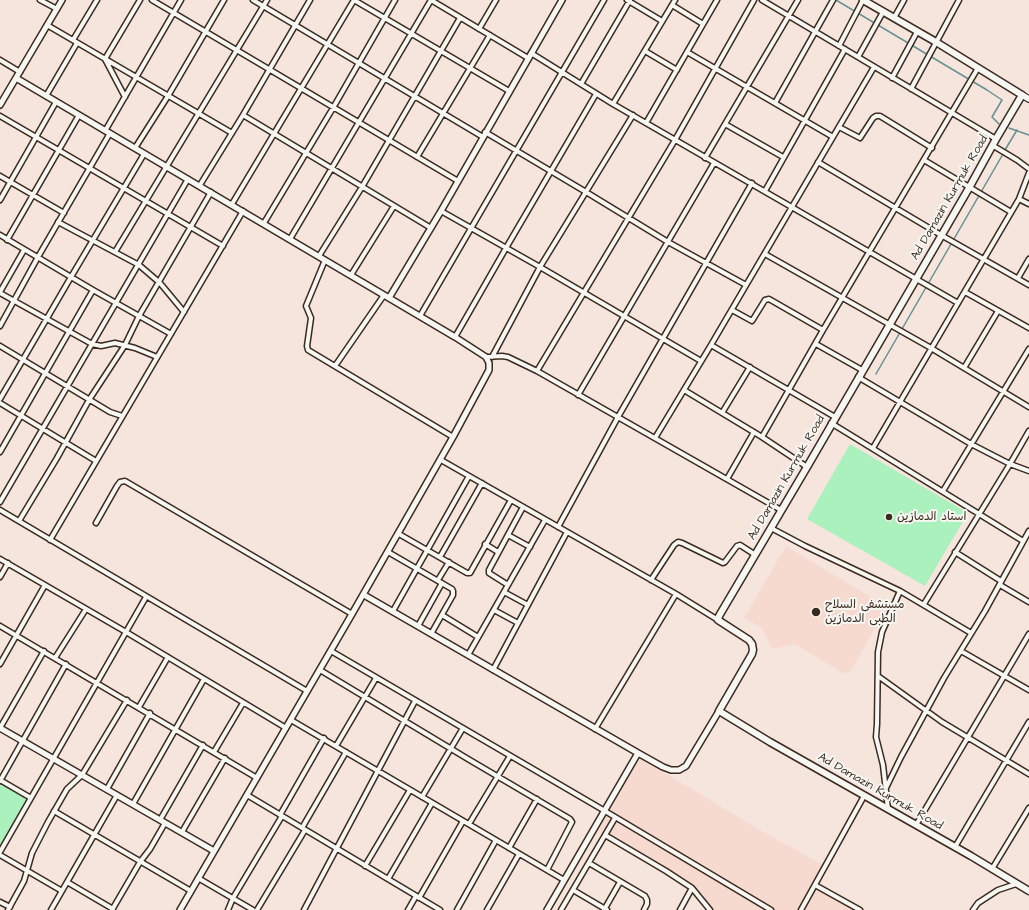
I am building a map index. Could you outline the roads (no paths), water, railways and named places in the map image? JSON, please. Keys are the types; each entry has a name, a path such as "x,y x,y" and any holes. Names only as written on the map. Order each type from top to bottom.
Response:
{"highway":[{"path":"863,0 936,42 1022,95"},
{"name":"Ad Damazin Kurmuk Road","path":"718,620 754,554 807,467 1022,95"},
{"path":"718,620 749,640 753,650 719,711"},
{"name":"Ad Damazin Kurmuk Road","path":"719,711 1029,891"}],"main road":[{"path":"1022,95 1029,99"}],"street":[{"path":"40,0 57,9"},
{"path":"0,105 62,0"},
{"path":"46,96 97,0"},
{"path":"105,59 140,0"},
{"path":"152,0 458,181"},
{"path":"0,326 89,168 124,97 181,0"},
{"path":"135,148 168,96 224,0"},
{"path":"253,0 414,96 484,135 516,150 668,242 746,285"},
{"path":"115,252 267,0"},
{"path":"200,186 310,0"},
{"path":"232,204 354,0 509,91"},
{"path":"264,223 333,108 395,0"},
{"path":"290,239 386,79 431,0 528,58"},
{"path":"438,4 441,0"},
{"path":"479,29 496,0"},
{"path":"389,298 441,211 562,0"},
{"path":"420,316 604,0"},
{"path":"613,104 675,0"},
{"path":"646,123 717,0"},
{"path":"537,371 675,140 754,0"},
{"path":"762,0 911,90 996,139"},
{"path":"705,158 798,0"},
{"path":"775,103 833,0"},
{"path":"839,46 863,0"},
{"path":"894,18 904,0"},
{"path":"911,90 959,0"},
{"path":"582,84 629,1 662,21"},
{"path":"672,5 703,24"},
{"path":"858,57 883,12"},
{"path":"319,256 362,187 460,18"},
{"path":"47,25 232,133"},
{"path":"892,78 917,32"},
{"path":"416,157 490,35"},
{"path":"765,191 845,49"},
{"path":"644,51 677,70"},
{"path":"687,52 833,137"},
{"path":"531,53 596,94 705,158 752,183 958,303"},
{"path":"105,59 124,97"},
{"path":"0,60 20,72"},
{"path":"655,438 732,310 874,67"},
{"path":"762,437 823,330 978,68"},
{"path":"16,78 232,204 489,357 508,357 537,371 781,510"},
{"path":"455,336 596,94"},
{"path":"0,200 56,102"},
{"path":"7,240 79,115"},
{"path":"243,115 431,228"},
{"path":"180,910 441,460 489,370 489,357 540,267 633,115"},
{"path":"0,116 222,246"},
{"path":"839,127 860,138 873,118 880,116 932,148"},
{"path":"725,124 783,157"},
{"path":"992,145 1029,169"},
{"path":"0,398 144,154"},
{"path":"924,160 1011,212"},
{"path":"818,162 1029,285"},
{"path":"578,395 714,163"},
{"path":"873,448 985,259 1019,199 1029,173"},
{"path":"0,176 64,213"},
{"path":"0,502 188,179"},
{"path":"558,527 618,417 752,183"},
{"path":"19,521 89,400 125,345 139,316 211,192"},
{"path":"1019,199 1029,204"},
{"path":"351,275 394,206"},
{"path":"50,540 243,211"},
{"path":"441,211 584,292 701,361"},
{"path":"58,222 139,265 160,282 184,312"},
{"path":"0,236 116,304 171,334"},
{"path":"24,250 0,292 92,344 101,346 115,343 157,356"},
{"path":"765,254 931,348 1029,406"},
{"path":"1018,278 1029,259"},
{"path":"326,260 306,306 311,318 307,346 308,350 453,437"},
{"path":"0,452 93,290"},
{"path":"965,292 1029,328"},
{"path":"335,366 384,294"},
{"path":"732,310 752,321 766,300 769,299 823,330"},
{"path":"964,368 998,311"},
{"path":"816,344 862,370"},
{"path":"711,345 835,417"},
{"path":"0,346 89,400 110,412 122,416"},
{"path":"943,491 1029,350"},
{"path":"722,413 750,367"},
{"path":"858,377 971,444 1029,472"},
{"path":"684,390 762,437 807,467"},
{"path":"0,403 96,461"},
{"path":"831,424 873,448 1023,541"},
{"path":"924,604 1029,431"},
{"path":"727,479 754,432"},
{"path":"441,460 676,594 718,620"},
{"path":"393,612 416,568 469,476"},
{"path":"96,522 117,486 120,482 125,482 352,614"},
{"path":"440,557 482,484"},
{"path":"398,534 467,572 470,572 511,500"},
{"path":"508,585 489,572 498,552 523,507"},
{"path":"0,510 308,691"},
{"path":"468,655 546,520"},
{"path":"770,528 900,591 971,633"},
{"path":"885,790 926,711 1029,531"},
{"path":"493,670 567,532"},
{"path":"508,535 530,547"},
{"path":"651,580 674,545 678,542 723,563 737,546 740,546 754,554"},
{"path":"485,544 498,552"},
{"path":"388,552 452,588 453,595 431,634"},
{"path":"955,552 1029,602"},
{"path":"0,559 204,678 286,728"},
{"path":"418,626 449,562"},
{"path":"0,577 8,563"},
{"path":"0,664 45,585"},
{"path":"888,809 883,765 876,737 878,724 878,652 882,632 900,591"},
{"path":"504,592 528,605"},
{"path":"595,729 676,594"},
{"path":"364,595 595,729 671,770 679,770 686,766 719,711"},
{"path":"0,852 146,597"},
{"path":"55,658 86,609"},
{"path":"494,610 518,624"},
{"path":"442,615 478,637"},
{"path":"0,626 257,778"},
{"path":"916,825 1029,634"},
{"path":"44,651 0,728 214,851"},
{"path":"331,651 771,910"},
{"path":"961,651 1029,690"},
{"path":"139,707 168,657"},
{"path":"31,798 0,780 66,664"},
{"path":"320,670 570,819 572,822 547,870"},
{"path":"878,676 926,711 1029,774"},
{"path":"133,804 204,678"},
{"path":"336,746 376,678"},
{"path":"0,902 9,909 19,893 32,853 54,811 67,789 82,775 127,700"},
{"path":"304,910 415,701"},
{"path":"214,752 243,703"},
{"path":"107,789 150,714"},
{"path":"291,720 564,880"},
{"path":"955,847 1029,722"},
{"path":"422,797 463,728"},
{"path":"228,910 233,898 324,738"},
{"path":"160,820 203,745"},
{"path":"257,910 346,752"},
{"path":"547,910 638,753"},
{"path":"469,824 510,756"},
{"path":"182,832 225,758"},
{"path":"365,866 410,790"},
{"path":"51,910 117,795"},
{"path":"246,796 440,910"},
{"path":"801,910 864,796"},
{"path":"509,848 537,799"},
{"path":"388,879 432,803"},
{"path":"992,869 1029,808"},
{"path":"54,811 191,891"},
{"path":"561,910 615,818"},
{"path":"408,910 418,897 463,821"},
{"path":"67,882 113,910 140,862 150,849 165,823"},
{"path":"605,835 692,888 710,910"},
{"path":"456,910 496,840"},
{"path":"487,910 519,854"},
{"path":"0,856 62,891"},
{"path":"589,864 645,896 648,900 644,910"},
{"path":"198,878 253,910"},
{"path":"573,890 606,910 620,882"},
{"path":"973,910 978,903 988,896 998,890 1016,884"},
{"path":"814,885 860,910"},
{"path":"680,910 692,888"}],"waterway":[{"path":"836,0 1002,100 992,117 999,124"},
{"path":"1009,128 1029,135"},
{"path":"1005,150 1017,130"},
{"path":"876,374 1003,154"}],"place":[{"name":"استاد الدمازين","path":"889,517"},
{"name":"مستشفى السلاح الطبى الدمازين","path":"816,612"}]}
